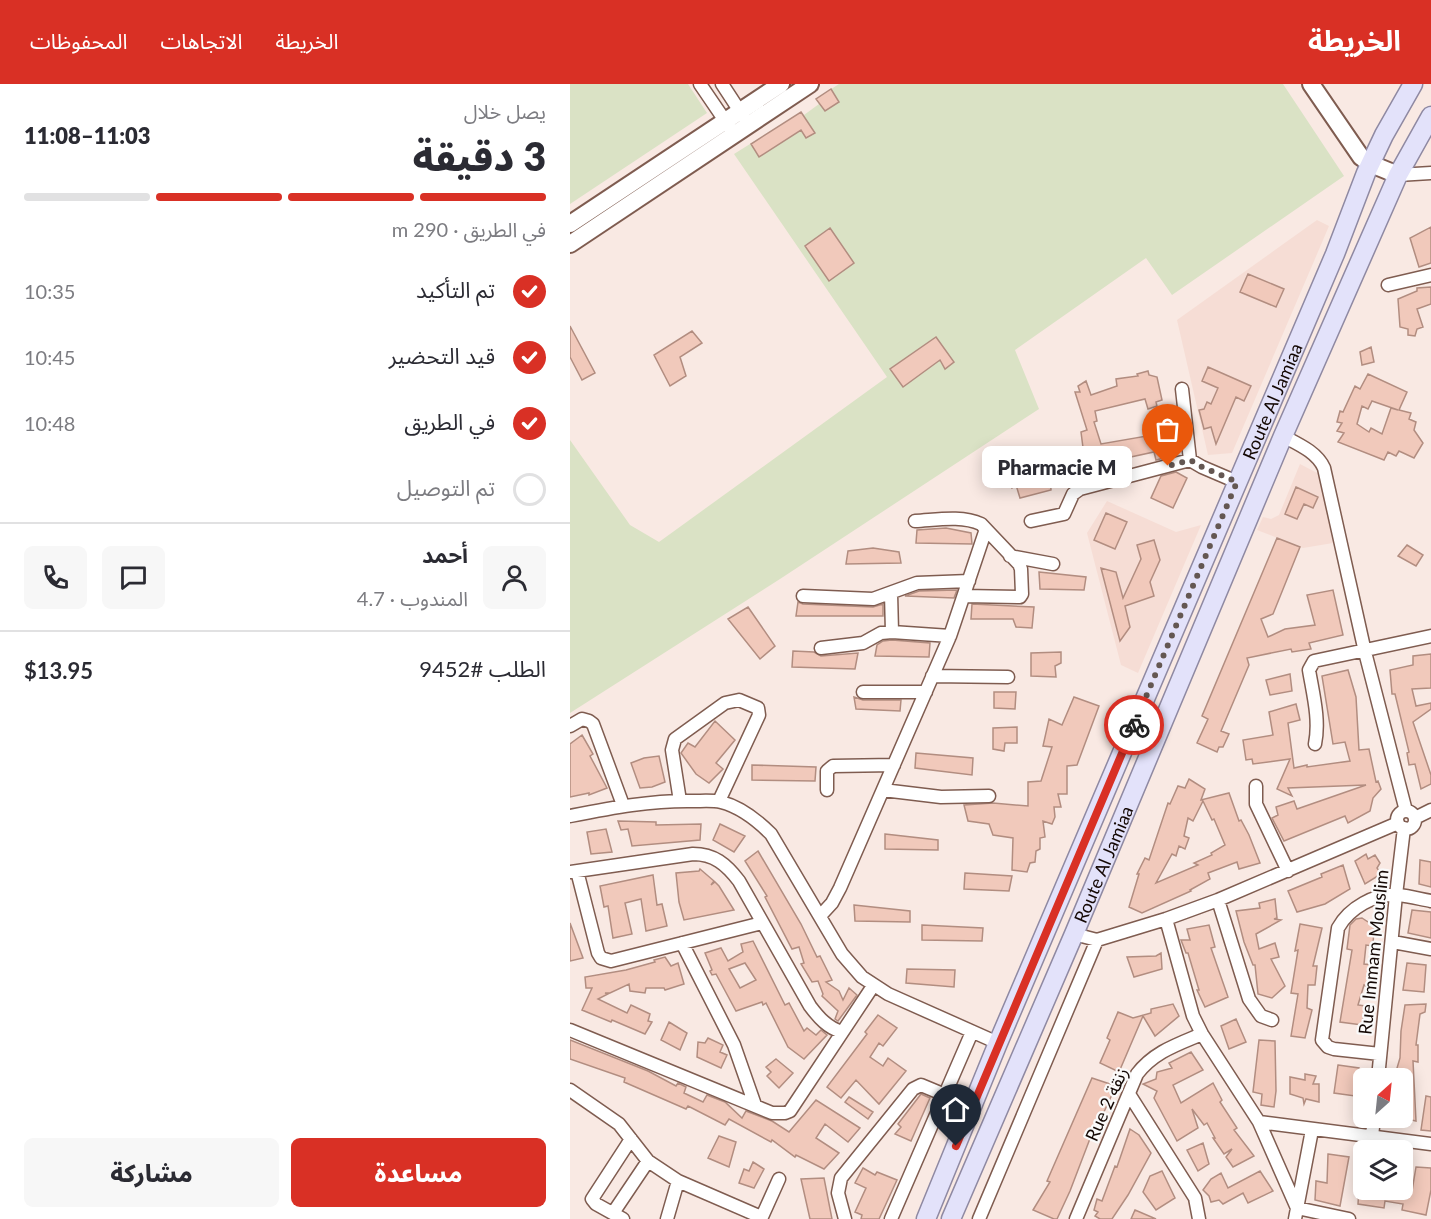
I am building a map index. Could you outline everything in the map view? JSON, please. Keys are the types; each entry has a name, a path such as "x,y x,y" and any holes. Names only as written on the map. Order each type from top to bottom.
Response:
{"main road":[{"name":"Route Al Jamiaa","path":"926,1219 998,1043 1335,254 1371,164 1413,84"},
{"name":"Route Al Jamiaa","path":"951,1219 1074,934 1283,436 1398,175 1431,116"}],"street":[{"path":"700,84 730,128"},
{"path":"722,84 744,118"},
{"path":"570,244 744,118 781,84"},
{"path":"744,118 810,84"},
{"path":"1311,84 1357,152 1371,164 1398,175 1430,176"},
{"path":"570,224 730,128"},
{"path":"1388,285 1431,275"},
{"path":"1182,389 1190,460"},
{"path":"1283,436 1308,450 1319,459 1324,468 1365,652 1410,815"},
{"path":"1031,521 1064,514 1073,494 1080,489 1190,460 1237,482"},
{"path":"915,521 961,519 981,524 1021,569 1022,594 1020,597 964,596"},
{"path":"820,916 837,896 884,790 950,636 986,529"},
{"path":"1010,556 1053,564"},
{"path":"803,596 873,599 917,583 969,581"},
{"path":"891,593 892,632"},
{"path":"820,648 863,643 881,633 950,636"},
{"path":"1315,744 1318,733 1309,670 1314,661 1365,652 1431,636"},
{"path":"932,676 1008,677"},
{"path":"863,692 926,692"},
{"path":"680,801 672,750 675,739 725,703 739,700 758,708 759,715 719,801"},
{"path":"570,726 582,719 593,724 623,805"},
{"path":"827,790 827,771 833,766 894,765"},
{"path":"1256,786 1256,804 1288,871"},
{"path":"884,790 941,797 989,796"},
{"path":"570,816 623,805 680,801 719,801 748,814 771,834 842,954 873,986 998,1043"},
{"path":"1074,934 1097,940 1166,919 1401,826 1399,815 1431,810"},
{"name":"Rue Immam Mouslim","path":"1379,1068 1393,942 1401,826"},
{"path":"762,923 611,961 602,958 598,953 574,872 693,854 714,857 727,866 744,889 810,1006 833,1030 842,1032"},
{"path":"1380,1054 1334,1049 1324,1044 1322,1035 1338,928 1343,918 1356,907 1373,899 1396,895 1431,901"},
{"path":"1218,900 1250,999 1262,1016 1272,1020"},
{"path":"1166,919 1186,996 1202,1034 1259,1122 1296,1214"},
{"path":"979,1219 1097,940"},
{"path":"1393,942 1431,949"},
{"path":"682,943 734,1045 755,1105"},
{"path":"570,1030 779,1114 790,1111 873,986"},
{"path":"891,1219 972,1032"},
{"name":"Rue 2 زنقة","path":"1076,1219 1137,1074 1146,1062 1162,1051 1202,1034"},
{"path":"845,1219 838,1193 841,1178 913,1089 921,1085 945,1095"},
{"path":"570,1090 619,1124 648,1161 678,1181 761,1218 779,1179"},
{"path":"1129,1094 1195,1198 1199,1219"},
{"path":"1259,1122 1431,1144"},
{"path":"1372,1136 1373,1128"},
{"path":"1296,1214 1312,1130"},
{"path":"631,1140 592,1196 593,1202 618,1216 648,1161"},
{"path":"667,1219 678,1181"},
{"path":"1296,1214 1349,1219"}],"shaded area":[{"path":"1317,220 1329,226 1232,453 1208,455 1177,320"},
{"path":"1300,464 1319,474 1333,543 1303,548 1257,530 1263,517 1271,519 1279,515"},
{"path":"1107,501 1176,532 1201,525 1138,673 1121,665 1087,533"}],"green space":[{"path":"570,84 688,84 707,113 570,204"},
{"path":"839,84 1283,84 1344,176 1172,295 1146,258 1015,350 1039,409 570,713 570,440 630,525 659,542 887,377 734,154 801,112 804,115 819,104 816,99"}],"building":[{"path":"831,89 839,102 825,111 816,99"},
{"path":"801,112 815,133 806,138 801,130 759,157 751,144"},
{"path":"1431,227 1431,263 1419,267 1410,238"},
{"path":"830,228 854,263 829,281 805,246"},
{"path":"1248,274 1284,289 1276,307 1240,292"},
{"path":"1431,287 1431,304 1417,309 1423,327 1417,329 1415,336 1408,335 1408,329 1400,327 1398,299 1417,291 1417,288"},
{"path":"570,326 595,373 582,380 570,357"},
{"path":"692,331 702,343 680,357 686,376 670,386 654,355"},
{"path":"936,337 954,362 945,369 940,360 903,387 890,369"},
{"path":"1371,347 1374,362 1362,365 1360,352"},
{"path":"1208,367 1251,386 1244,401 1236,397 1216,444 1211,427 1204,429 1199,410 1204,409 1207,402 1211,404 1218,388 1202,381"},
{"path":"1148,371 1149,375 1157,377 1162,400 1156,402 1157,406 1148,409 1145,399 1095,411 1097,421 1094,422 1101,444 1153,435 1151,424 1166,419 1175,451 1171,452 1172,456 1156,460 1154,452 1103,463 1105,472 1094,473 1094,469 1086,471 1081,432 1087,430 1075,392 1080,392 1078,386 1086,381 1091,395 1117,386 1116,379 1138,376 1137,374"},
{"path":"1368,374 1407,392 1399,410 1411,413 1409,419 1416,422 1414,430 1423,443 1414,458 1399,451 1396,456 1388,452 1384,460 1338,442 1344,433 1337,431 1342,423 1337,422 1340,411 1343,412 1355,386 1360,389","holes":["1372,401 1398,410 1391,408 1382,434 1371,428 1369,432 1357,424 1362,406 1368,409"]},
{"path":"1042,461 1044,465 1049,462 1051,490 1020,498 1016,485 1012,488 1008,470"},
{"path":"1176,472 1187,478 1173,508 1151,498 1161,476"},
{"path":"1296,487 1318,497 1313,508 1304,504 1297,519 1285,514"},
{"path":"1106,513 1127,522 1115,549 1094,540"},
{"path":"946,528 971,533 972,544 916,543 917,530"},
{"path":"1277,538 1300,547 1273,614 1261,619 1268,637 1285,629 1315,625 1307,595 1333,590 1343,635 1309,643 1311,649 1292,652 1291,649 1247,658 1249,665 1221,731 1229,734 1223,747 1219,747 1217,752 1197,743 1208,719 1202,716"},
{"path":"1154,540 1160,560 1150,582 1154,596 1125,606 1130,627 1120,641 1101,568 1116,572 1123,598 1141,559 1137,545"},
{"path":"1407,545 1423,555 1416,566 1398,556"},
{"path":"873,548 899,552 901,563 846,564 848,551"},
{"path":"1039,572 1086,577 1084,590 1040,589"},
{"path":"957,590 954,598 905,596 919,591"},
{"path":"798,602 873,607 883,604 883,616 796,616"},
{"path":"972,604 1034,607 1032,628 1016,627 1013,619 971,619"},
{"path":"748,607 775,646 760,659 728,619"},
{"path":"883,641 930,643 929,657 875,656 877,645"},
{"path":"793,651 814,652 821,656 858,653 855,669 792,667"},
{"path":"1061,652 1061,663 1055,666 1056,677 1031,676 1031,653"},
{"path":"1431,654 1431,688 1412,689 1416,706 1431,703 1431,709 1413,722 1431,775 1431,784 1421,789 1415,764 1409,765 1407,753 1409,752 1395,694 1392,694 1390,670 1413,665 1413,656"},
{"path":"1348,670 1356,697 1359,750 1369,749 1376,782 1378,781 1381,789 1373,798 1370,811 1348,823 1345,816 1284,841 1272,818 1278,815 1276,807 1294,801 1297,809 1366,785 1288,788 1292,796 1277,789 1290,759 1253,764 1252,759 1246,760 1243,740 1273,735 1269,712 1296,704 1300,720 1288,723 1294,768 1350,761 1345,742 1333,744 1322,676"},
{"path":"1290,674 1292,691 1270,695 1266,680"},
{"path":"994,692 1016,692 1015,709 994,708"},
{"path":"854,697 863,700 901,700 900,711 856,709"},
{"path":"1074,697 1099,706 1077,765 1067,766 1067,794 1058,794 1061,807 1054,807 1055,817 1052,824 1043,821 1045,837 1040,838 1040,849 1036,851 1035,862 1030,863 1027,872 1012,870 1013,838 993,835 989,824 968,821 964,805 993,803 1028,806 1028,782 1041,781 1052,747 1043,746 1049,719 1062,725"},
{"path":"715,721 735,740 716,763 723,769 709,783 696,774 681,753 688,743 695,747"},
{"path":"1017,727 1017,743 1005,743 1004,751 993,749 993,728"},
{"path":"582,735 593,754 590,756 607,788 589,795 589,793 570,797 570,744"},
{"path":"916,753 973,758 972,775 915,768"},
{"path":"659,756 665,782 652,787 640,788 631,763"},
{"path":"752,765 816,767 815,781 752,780"},
{"path":"1189,779 1205,789 1201,800 1229,793 1239,821 1241,820 1249,835 1260,863 1239,869 1237,862 1208,873 1210,879 1191,891 1142,913 1129,907 1139,874 1137,874 1145,858 1149,860 1168,803 1170,804 1178,786 1185,788","holes":["1203,801 1212,820 1214,819 1225,845 1211,853 1212,855 1194,863 1198,865 1156,883 1172,854 1176,856 1179,846 1185,849 1189,838 1184,836 1188,818 1193,821"]},
{"path":"618,821 656,822 656,825 701,824 700,840 632,846 628,829 621,830"},
{"path":"720,824 745,836 734,852 713,840"},
{"path":"606,829 612,852 591,854 587,832"},
{"path":"885,834 938,840 938,850 885,849"},
{"path":"758,851 801,924 817,957 820,956 832,980 826,982 839,991 843,1000 849,988 857,995 838,1021 835,1019 838,1011 822,996 818,981 812,982 801,964 804,963 799,947 792,949 765,897 767,896 745,861"},
{"path":"1366,854 1368,859 1375,855 1380,863 1377,868 1381,874 1365,884 1355,861"},
{"path":"1420,860 1431,862 1431,887 1419,884"},
{"path":"1343,865 1350,889 1325,904 1297,912 1288,891 1322,877 1321,874"},
{"path":"700,869 714,881 711,885 715,882 719,886 734,910 684,920 679,902 676,873 699,871"},
{"path":"965,873 1012,876 1009,891 964,889"},
{"path":"653,875 657,905 662,904 667,926 646,931 641,899 625,903 632,934 613,938 608,906 604,907 600,886"},
{"path":"1275,899 1277,918 1274,919 1281,920 1256,934 1259,949 1275,943 1279,957 1271,959 1285,986 1272,998 1258,994 1255,965 1253,965 1244,942 1236,911 1260,908 1259,903"},
{"path":"854,905 910,911 910,922 855,921"},
{"path":"1412,910 1431,912 1431,938 1408,933"},
{"path":"1362,918 1374,926 1373,946 1366,945 1364,964 1374,965 1369,988 1364,985 1358,1005 1365,1006 1362,1025 1340,1022 1352,950 1347,949 1350,925 1356,919"},
{"path":"570,923 583,958 570,961"},
{"path":"1300,924 1322,928 1313,966 1317,966 1315,985 1308,985 1307,1008 1312,1010 1305,1038 1291,1036 1298,994 1291,993"},
{"path":"922,925 983,928 982,941 922,940"},
{"path":"1209,925 1215,947 1211,948 1228,997 1205,1007 1197,990 1199,990 1188,953 1181,940 1190,940 1187,929"},
{"path":"753,941 785,1005 789,1003 804,1031 807,1028 816,1035 821,1030 827,1035 804,1059 788,1047 766,1003 763,1005 762,1002 736,1011 716,974 712,975 705,953 721,948 728,961 743,952 741,944","holes":["745,963 756,980 740,988 729,969"]},
{"path":"1161,953 1162,969 1134,977 1127,957 1156,956"},
{"path":"665,957 671,966 678,963 684,984 665,990 664,988 646,988 645,993 630,991 629,984 605,993 608,994 598,999 627,1013 631,1005 650,1014 648,1021 652,1022 645,1034 582,1010 592,988 586,988 585,977 626,970"},
{"path":"1407,963 1426,965 1424,992 1403,990"},
{"path":"907,969 955,970 954,987 906,983"},
{"path":"1173,1004 1179,1016 1155,1036 1143,1016 1119,1072 1100,1063 1118,1012 1133,1018 1151,1013 1151,1009"},
{"path":"1426,1004 1425,1012 1420,1014 1416,1045 1418,1045 1418,1062 1413,1061 1416,1121 1413,1120 1413,1068 1397,1068 1405,1005"},
{"path":"878,1015 897,1028 883,1046 879,1043 870,1057 883,1066 888,1058 906,1071 879,1104 856,1080 841,1098 827,1087 867,1034 865,1032"},
{"path":"1236,1019 1246,1042 1229,1049 1221,1026"},
{"path":"669,1022 687,1033 680,1050 661,1040"},
{"path":"708,1038 723,1045 720,1052 727,1055 721,1068 697,1057 698,1042 705,1043"},
{"path":"570,1040 648,1071 676,1086 678,1083 686,1087 684,1093 703,1102 707,1095 725,1102 742,1118 746,1111 772,1121 789,1132 816,1100 860,1128 848,1142 825,1124 816,1138 839,1153 824,1169 796,1155 795,1157 772,1140 771,1142 729,1119 725,1125 688,1106 686,1109 624,1082 625,1078 570,1059"},
{"path":"1259,1040 1275,1041 1274,1107 1261,1105 1262,1094 1253,1092"},
{"path":"1191,1052 1203,1070 1173,1085 1181,1103 1213,1083 1222,1100 1220,1102 1237,1128 1234,1130 1254,1156 1233,1167 1226,1157 1232,1149 1224,1154 1213,1138 1215,1138 1207,1123 1204,1125 1192,1109 1198,1128 1177,1141 1154,1098 1157,1091 1143,1084 1156,1079 1157,1072 1172,1068 1169,1063"},
{"path":"776,1059 793,1073 779,1088 767,1076 771,1072 766,1067"},
{"path":"1338,1065 1359,1068 1353,1068 1353,1096 1334,1093"},
{"path":"1305,1074 1316,1076 1313,1084 1319,1084 1319,1102 1306,1099 1304,1104 1303,1098 1290,1094 1290,1077 1305,1080"},
{"path":"1092,1078 1116,1086 1091,1136 1057,1219 1054,1219 1033,1210 1050,1182 1047,1181"},
{"path":"921,1094 930,1098 911,1141 895,1134 901,1127 898,1124"},
{"path":"1426,1096 1431,1097 1431,1131 1421,1130"},
{"path":"849,1097 873,1112 868,1119 845,1102"},
{"path":"1130,1129 1139,1135 1151,1153 1112,1219 1100,1219 1095,1216 1098,1212 1094,1210 1097,1199 1102,1201"},
{"path":"719,1136 736,1142 729,1167 708,1158"},
{"path":"1203,1143 1209,1164 1198,1171 1187,1150"},
{"path":"1328,1154 1349,1157 1340,1206 1315,1200 1316,1181 1327,1183"},
{"path":"753,1162 764,1169 754,1188 739,1183 744,1169 749,1171"},
{"path":"1416,1167 1431,1168 1431,1190 1426,1215 1402,1210 1403,1204 1385,1201 1384,1208 1358,1204 1358,1200 1413,1200"},
{"path":"863,1168 875,1175 877,1172 897,1180 879,1219 861,1219 862,1215 855,1212 866,1188 855,1183"},
{"path":"1162,1171 1175,1198 1156,1210 1143,1192 1150,1176"},
{"path":"1260,1171 1273,1191 1248,1203 1243,1193 1223,1204 1219,1200 1211,1202 1203,1190 1211,1179 1221,1173 1228,1188"},
{"path":"824,1178 832,1219 810,1219 801,1179"},
{"path":"1135,1210 1156,1219 1131,1219"}],"way so far":[{"path":"1134,725 1237,482 1190,460 1168,466"}],"place":[{"name":"Pharmacie M","path":"1168,466"}],"route":[{"path":"956,1146 1134,725"}]}
